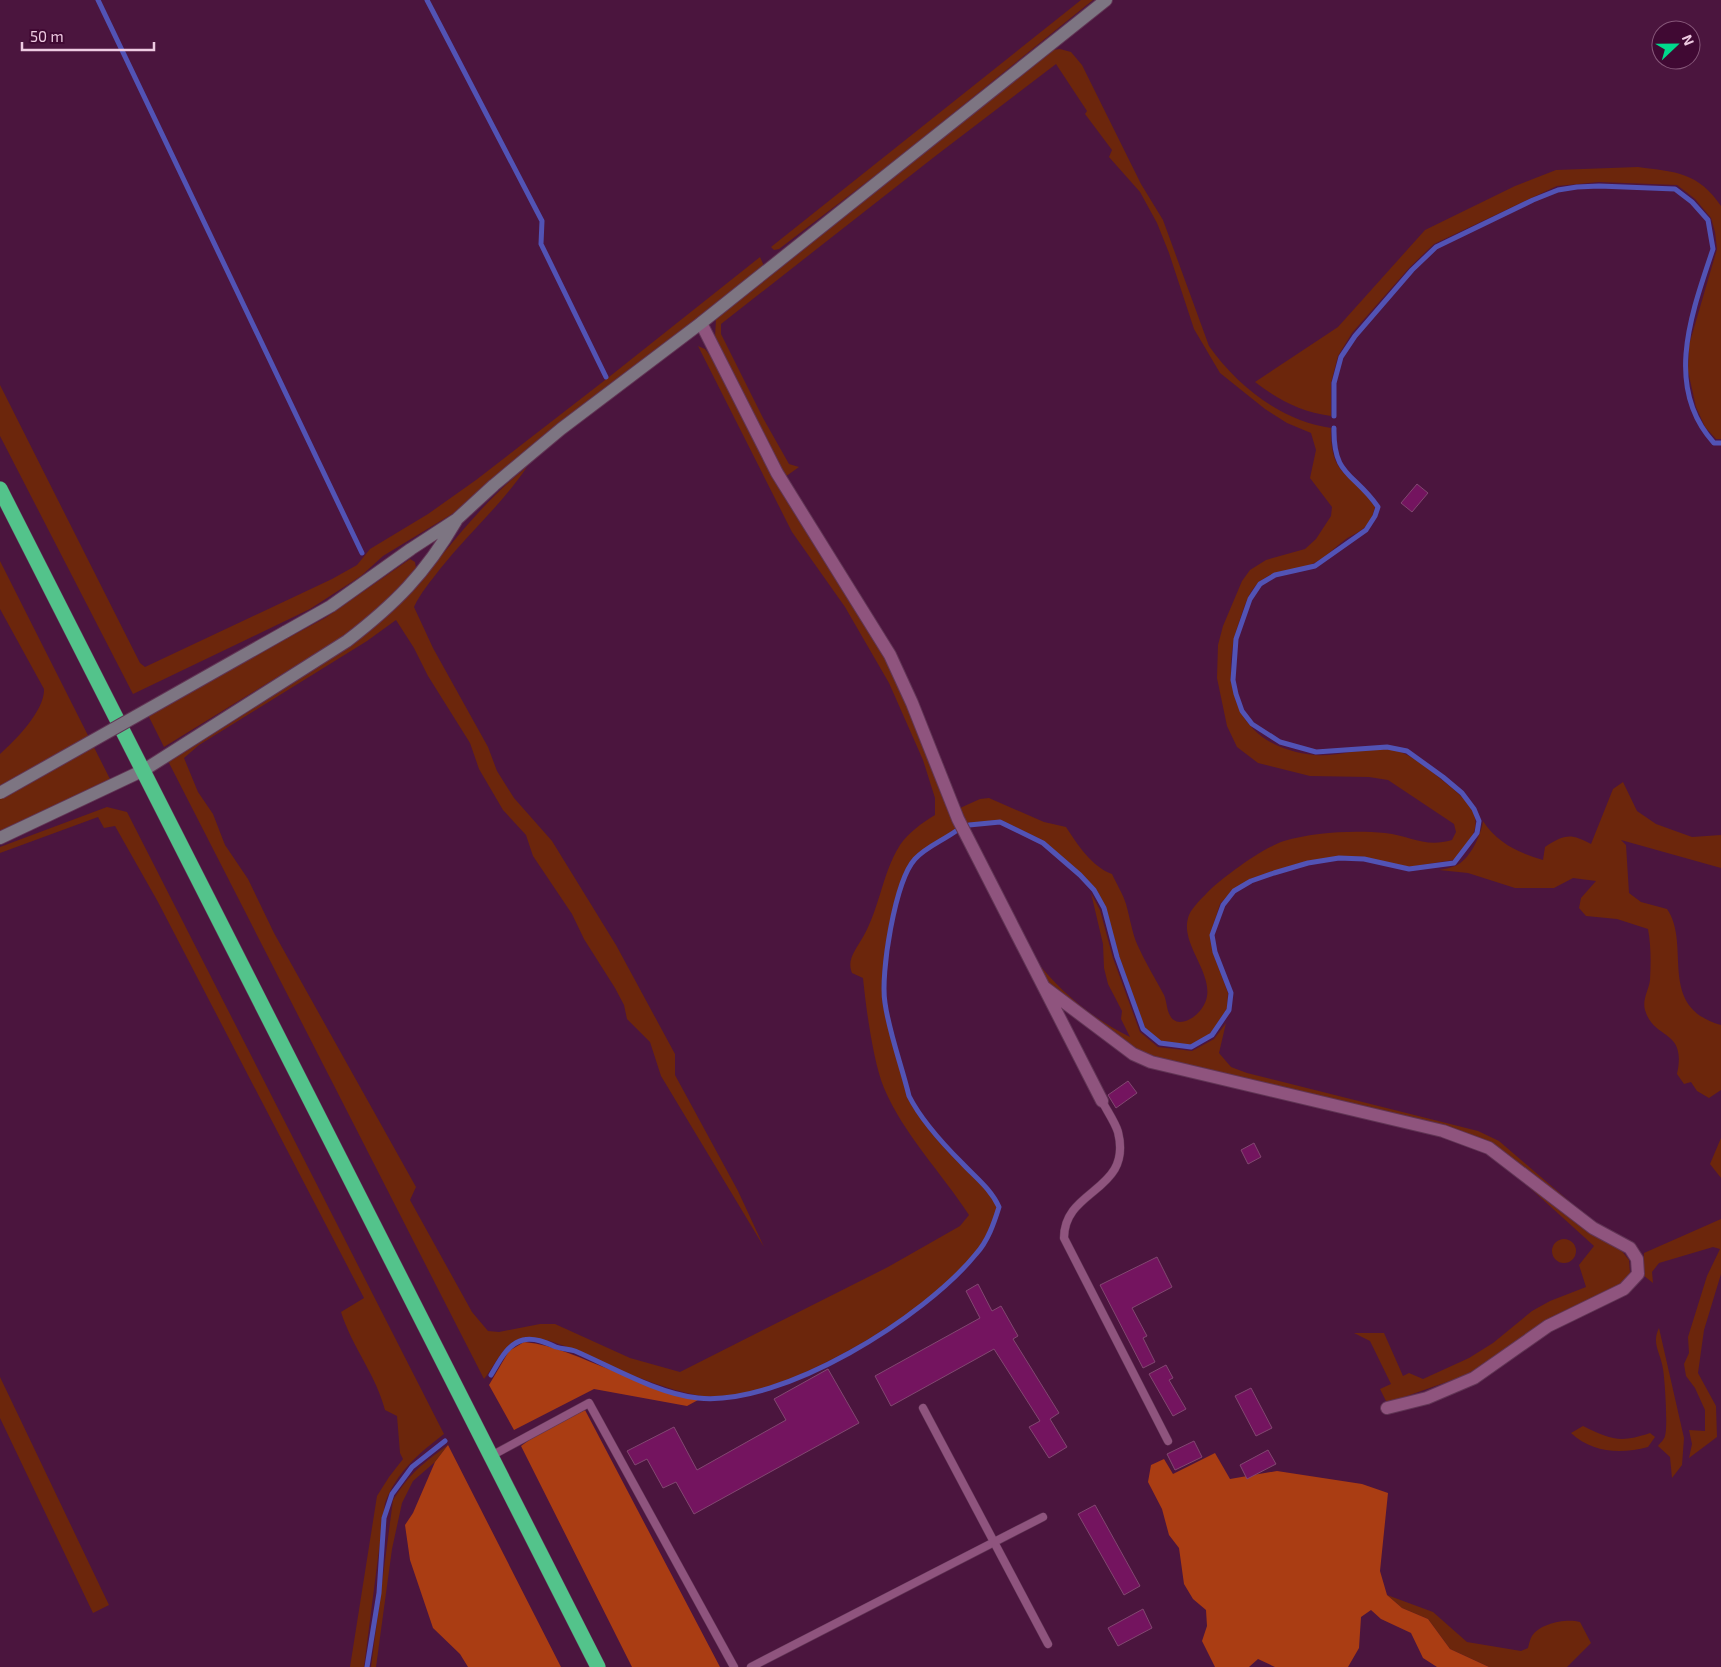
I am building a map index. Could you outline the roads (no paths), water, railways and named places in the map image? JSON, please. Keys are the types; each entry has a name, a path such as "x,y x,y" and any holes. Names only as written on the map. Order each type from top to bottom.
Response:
{"highway":[{"path":"0,489 598,1667"}],"street":[{"path":"0,793 331,606 411,549 458,519 494,485 561,429 701,323 1106,0"},
{"path":"701,323 777,473 890,655 912,703 958,819 1102,1101"},
{"path":"0,838 144,770 347,641 375,619 418,578 436,556 458,519"},
{"path":"1044,987 1132,1054 1151,1062 1443,1131 1489,1148 1593,1228 1630,1248 1637,1259 1638,1274 1624,1289 1548,1326 1474,1378 1427,1398 1387,1408"}],"lane":[{"path":"1102,1101 1118,1131 1120,1161 1112,1176 1071,1211 1064,1226 1064,1238 1168,1441"},
{"path":"491,1456 589,1403 734,1667"},
{"path":"923,1408 1048,1644"},
{"path":"751,1667 1043,1517"}],"waterway":[{"path":"98,0 362,553"},
{"path":"427,0 542,221 541,244 606,377"},
{"path":"1334,416 1334,383 1341,357 1355,336 1412,270 1436,247 1533,200 1558,190 1599,186 1675,189 1692,202 1708,220 1713,249 1691,323 1686,349 1686,374 1689,398 1698,421 1714,443 1721,443"},
{"path":"969,825 1000,822 1043,843 1080,875 1094,890 1104,908 1117,957 1143,1029 1160,1043 1191,1047 1212,1035 1229,1010 1231,993 1215,952 1212,935 1223,905 1234,891 1251,881 1274,873 1308,863 1339,858 1364,859 1409,869 1454,863 1477,833 1479,821 1474,809 1462,793 1443,777 1407,751 1387,747 1316,752 1280,742 1252,724 1242,711 1236,694 1233,680 1236,639 1250,599 1260,584 1275,575 1315,566 1366,530 1375,516 1378,507 1341,465 1337,456 1334,428"},
{"path":"491,1375 512,1345 523,1340 532,1339 558,1348 575,1351 651,1386 683,1395 698,1398 732,1397 770,1388 809,1373 849,1353 888,1330 953,1279 976,1254 987,1238 999,1207 987,1189 932,1131 909,1096 889,1026 884,989 887,950 895,907 908,870 919,855 956,831"},
{"path":"367,1667 379,1593 384,1518 392,1494 412,1467 445,1441"}]}
